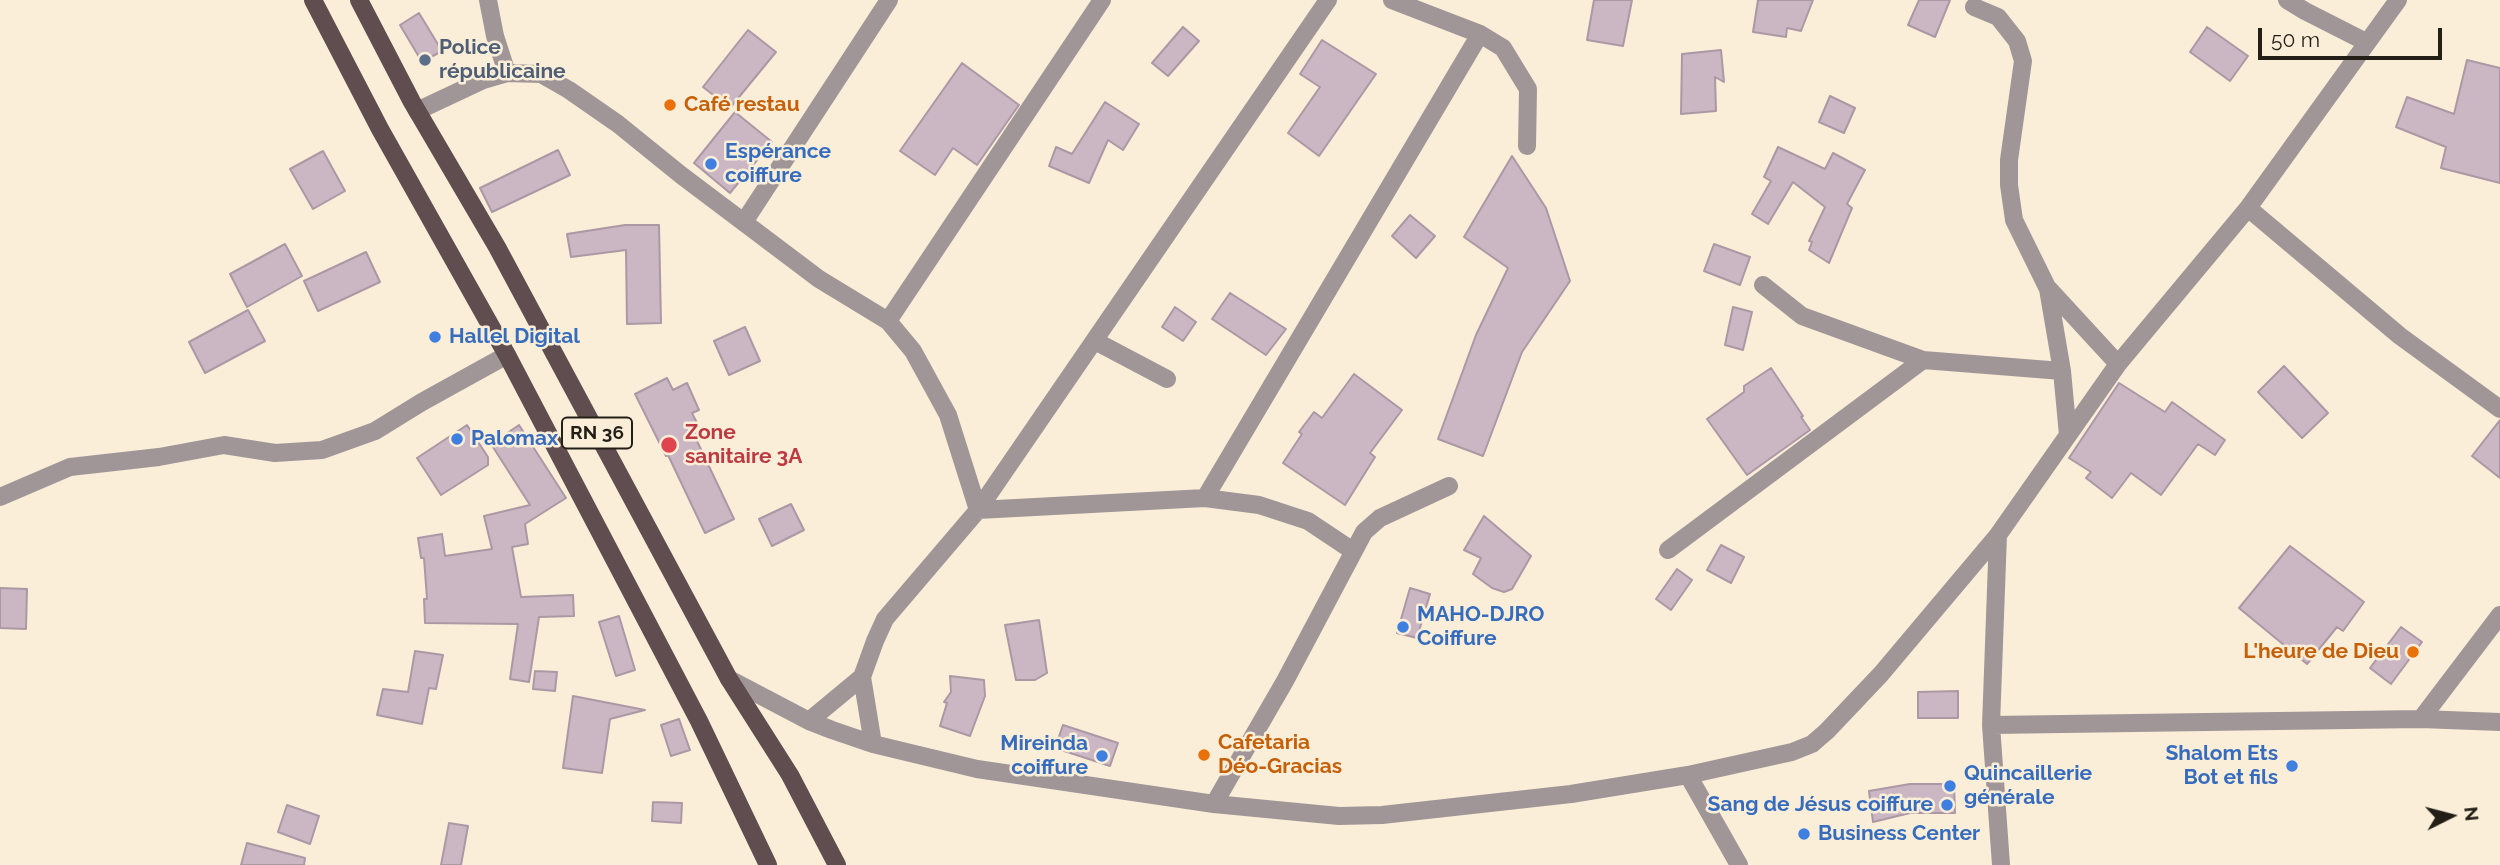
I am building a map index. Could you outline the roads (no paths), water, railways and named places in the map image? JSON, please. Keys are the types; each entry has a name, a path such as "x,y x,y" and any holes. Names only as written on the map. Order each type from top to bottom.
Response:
{"main road":[{"name":"RN 36","path":"313,0 380,129 507,355 699,721 768,865"},
{"name":"RN 36","path":"359,0 417,111 497,247 729,679 790,775 837,865"}],"street":[{"path":"488,0 495,36 507,73"},
{"path":"744,222 889,0"},
{"path":"888,321 1102,0"},
{"path":"873,744 862,677 886,619 978,510 1328,0"},
{"path":"1392,0 1480,34 1503,48 1528,89 1527,146"},
{"path":"2287,0 2366,41"},
{"path":"729,679 809,721 873,744 976,769 1214,804 1328,815 1382,815 1571,794 1688,775 1792,752 1812,744 1881,674 1998,535 2118,364 2248,208 2398,0"},
{"path":"1974,8 1998,17 2017,41 2023,61 2009,160 2009,185 2014,220 2048,289 2062,371 2068,435"},
{"path":"1205,498 1480,34"},
{"path":"417,111 463,88 507,73 541,74 618,124 819,279 888,321 913,351 948,415 978,510"},
{"path":"2248,208 2400,336 2500,409"},
{"path":"1763,285 1802,316 1923,360 2062,371"},
{"path":"2048,289 2118,364"},
{"path":"1095,341 1167,379"},
{"path":"0,496 70,467 159,457 223,445 275,453 323,450 376,431 507,355"},
{"path":"1668,550 1923,360"},
{"path":"1214,804 1285,681 1364,532 1380,518 1449,486"},
{"path":"978,510 1205,498 1259,505 1308,521 1353,551"},
{"path":"1998,535 1991,725 2001,865"},
{"path":"2421,719 2500,615"},
{"path":"809,721 862,677"},
{"path":"1991,725 2421,719 2500,722"},
{"path":"1688,775 1739,865"}],"place":[{"name":"Police républicaine","path":"425,60"},
{"name":"Café restau","path":"670,105"},
{"name":"Espérance coiffure","path":"711,164"},
{"name":"Hallel Digital","path":"435,337"},
{"name":"Palomax","path":"457,439"},
{"name":"Zone sanitaire 3A","path":"669,445"},
{"name":"MAHO-DJRO Coiffure","path":"1403,627"},
{"name":"L'heure de Dieu","path":"2413,652"},
{"name":"Cafetaria Déo-Gracias","path":"1204,755"},
{"name":"Mireinda coiffure","path":"1102,756"},
{"name":"Shalom Ets Bot et fils","path":"2292,766"},
{"name":"Quincaillerie générale","path":"1950,786"},
{"name":"Sang de Jésus coiffure","path":"1947,805"},
{"name":"Business Center","path":"1804,834"}]}
